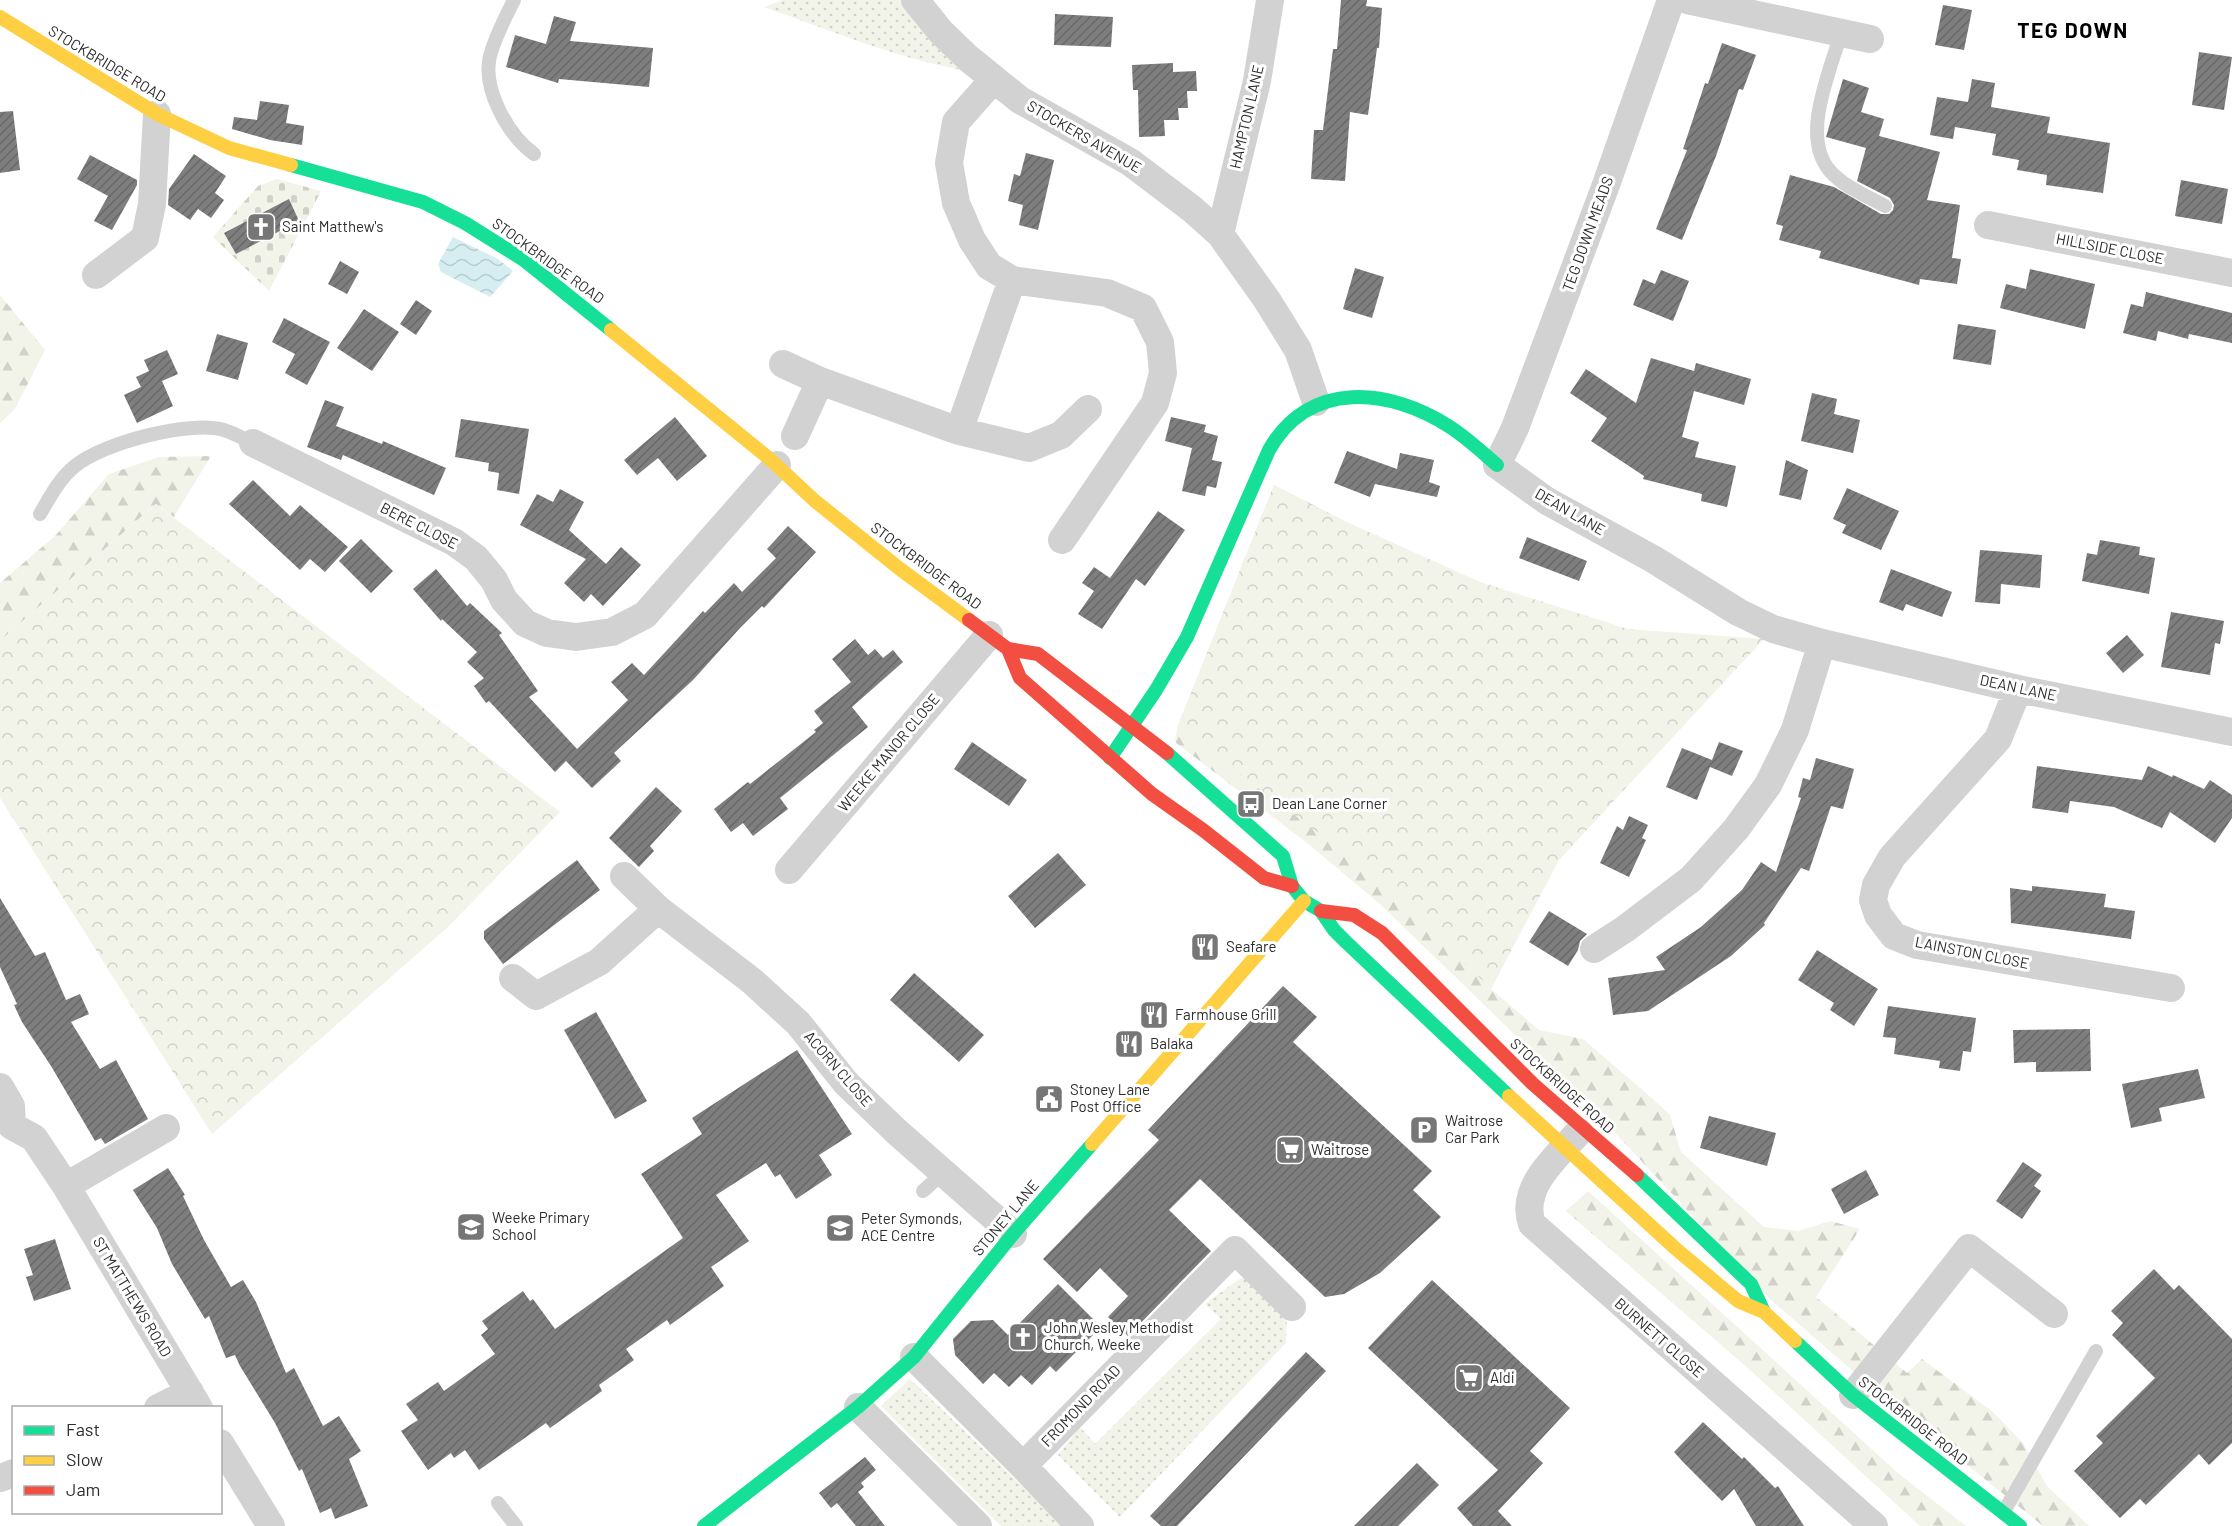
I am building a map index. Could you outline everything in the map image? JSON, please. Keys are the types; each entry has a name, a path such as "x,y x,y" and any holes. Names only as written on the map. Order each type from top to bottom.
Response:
{"main road":[{"name":"STOCKBRIDGE ROAD","path":"0,17 157,114 229,148 423,202 465,223 524,260 777,465 814,501 900,569 998,642 1038,654 1205,784 1283,856 1292,886 1304,901 1321,911 1334,930 1346,942 1434,1024 1574,1138 1658,1192 1751,1284 1764,1312"},
{"name":"DEAN LANE","path":"1110,758 1144,711 1195,621 1264,459 1284,427 1316,402 1358,395 1393,400 1444,423 1497,465"},
{"path":"998,642 1020,678 1152,794 1203,830 1264,878 1292,886"},
{"name":"STONEY LANE","path":"704,1526 858,1407 914,1357 1012,1234 1304,901"},
{"name":"STOCKBRIDGE ROAD","path":"1321,911 1348,912 1365,919 1382,933 1533,1084 1574,1138 1676,1249 1738,1301 1764,1312 1853,1395 2020,1526"}],"street":[{"name":"STOCKERS AVENUE","path":"915,0 941,32 968,58 1020,100 1130,162 1192,209 1220,234 1267,300 1298,350 1316,402"},
{"name":"HAMPTON LANE","path":"1220,234 1257,81 1270,0"},
{"name":"TEG DOWN MEADS","path":"1497,465 1528,395 1671,0"},
{"path":"1687,0 1870,39"},
{"path":"994,79 956,122 949,163 956,203 972,240 989,266 1012,280 1107,293 1143,308 1160,342 1163,373 1155,403 1062,540"},
{"path":"96,274 145,238 152,204 157,114"},
{"name":"HILLSIDE CLOSE","path":"1988,225 2232,273"},
{"path":"959,431 1012,280"},
{"path":"783,364 820,381 959,431 1029,448 1061,435 1088,409"},
{"path":"795,436 820,381"},
{"name":"BERE CLOSE","path":"254,443 454,542 476,558 494,580 504,600 525,623 547,633 576,637 612,632 645,615 777,465"},
{"name":"DEAN LANE","path":"1497,465 1547,501 1653,560 1738,612 1773,628 1822,643 2018,689 2232,732"},
{"name":"WEEKE MANOR CLOSE","path":"789,870 998,642"},
{"path":"1594,949 1625,929 1691,879 1736,829 1768,784 1795,730 1822,643"},
{"name":"LAINSTON CLOSE","path":"2018,689 1998,739 1892,857 1876,885 1873,900 1878,915 1894,936 1917,945 2171,988"},
{"name":"ACORN CLOSE","path":"624,876 658,909 753,981 798,1023 846,1083 933,1182 1012,1234"},
{"path":"513,978 536,996 599,962 658,909"},
{"name":"ST MATTHEWS ROAD","path":"0,1088 11,1106 6,1130 34,1138 66,1186 195,1400"},
{"path":"66,1186 166,1128"},
{"name":"BURNETT CLOSE","path":"1574,1138 1539,1178 1529,1198 1528,1213 1532,1224 1874,1526"},
{"path":"1853,1395 1969,1248 2054,1314"},
{"name":"FROMOND ROAD","path":"1023,1466 1235,1250 1292,1307"},
{"path":"914,1357 1080,1526"},
{"path":"163,1406 195,1400"},
{"path":"858,1407 978,1526"},
{"path":"222,1446 271,1526"}],"lane":[{"path":"514,0 496,39 488,69 492,89 506,125 522,145 534,154"},
{"path":"1841,33 1817,116 1816,135 1819,153 1830,171 1847,185 1885,206"},
{"path":"40,514 55,487 74,466 99,451 158,433 196,427 223,430 254,443"},
{"path":"1423,1034 1455,1008"},
{"path":"2003,1513 2097,1351"},
{"path":"498,1503 516,1526"}],"green space":[{"path":"783,0 907,0 967,71 890,52 764,7"},
{"path":"277,179 321,191 269,291 213,237 258,186"},
{"path":"0,295 45,350 15,409 0,423"},
{"path":"211,456 174,517 156,504 0,641 0,583 55,536 109,474 159,457"},
{"path":"1274,485 1351,524 1327,808 1491,989 1539,1030 1583,1039 1653,1099 1670,1115 1681,1152 1764,1227 1799,1231 1830,1221 1860,1229 1816,1297 1907,1373 1922,1359 1993,1412 2023,1443 2047,1486 2089,1526 2043,1526 1884,1398 1771,1300 1606,1123 1381,905 1312,847 1175,742 1177,728"},
{"path":"1274,485 1327,513 1480,582 1628,629 1764,639 1559,860 1491,989 1392,890 1177,728"},
{"path":"156,504 560,812 448,927 212,1134 0,798 0,641"},
{"path":"1588,1191 1899,1474 1966,1526 1920,1526 1750,1370 1566,1211"},
{"path":"1246,1278 1287,1316 1286,1343 1120,1517 1058,1455 1080,1427 1095,1444 1221,1319 1205,1304 1239,1279"},
{"path":"910,1379 1064,1526 1001,1526 881,1406"}],"water":[{"path":"453,237 498,259 513,271 490,297 441,272 438,264"}],"building":[{"path":"1341,0 1367,0 1366,6 1382,8 1379,48 1377,48 1368,115 1350,112 1345,181 1311,179 1314,130 1323,130 1333,49 1337,49"},
{"path":"1943,5 1972,10 1964,50 1935,45"},
{"path":"1055,14 1113,17 1111,47 1054,45"},
{"path":"554,16 576,22 570,41 653,48 649,87 559,79 558,83 506,67 515,35 546,44"},
{"path":"1722,43 1756,55 1743,90 1739,89 1716,156 1682,240 1656,229 1687,150 1683,149 1705,83 1708,84"},
{"path":"2199,52 2232,57 2224,110 2192,105"},
{"path":"1173,63 1173,72 1196,71 1197,91 1187,91 1188,108 1178,108 1179,120 1164,120 1165,136 1139,137 1138,90 1133,90 1132,65"},
{"path":"1843,79 1869,88 1861,112 1884,119 1879,136 1940,152 1927,200 1960,205 1952,258 1961,259 1957,284 1920,279 1919,285 1819,258 1821,251 1779,240 1783,226 1776,224 1790,175 1834,187 1881,214 1889,214 1893,210 1894,205 1890,198 1857,181 1866,148 1826,137"},
{"path":"1972,79 1995,83 1991,107 2050,117 2047,133 2110,143 2103,193 2046,185 2047,175 2017,170 2019,160 1992,155 1996,134 1955,127 1953,139 1930,135 1937,97 1968,102"},
{"path":"260,101 289,105 286,123 304,126 302,145 270,140 232,129 234,117 257,120"},
{"path":"13,111 20,170 0,173 0,112"},
{"path":"1026,153 1054,160 1038,230 1019,225 1023,205 1008,201 1014,174 1020,176"},
{"path":"194,154 226,176 215,193 224,200 211,218 198,209 190,220 168,205 169,189"},
{"path":"90,155 137,180 137,185 112,230 94,221 108,196 77,179"},
{"path":"2181,180 2228,189 2222,224 2175,216"},
{"name":"Saint Matthew's","path":"289,199 299,221 236,254 224,233"},
{"path":"340,261 359,272 347,294 328,284"},
{"path":"1355,268 1384,277 1372,318 1343,309"},
{"path":"2030,269 2095,284 2085,329 2000,308 2006,284 2026,289"},
{"path":"1661,270 1689,281 1673,321 1633,305 1643,279 1655,284"},
{"path":"2146,292 2232,313 2232,343 2189,334 2188,339 2158,331 2156,341 2123,333 2131,304 2143,307"},
{"path":"416,300 432,311 416,335 400,324"},
{"path":"364,309 399,332 372,371 337,348"},
{"path":"284,318 330,342 307,385 285,373 295,354 272,342"},
{"path":"1958,324 1996,330 1991,365 1953,359"},
{"path":"217,334 248,343 238,380 206,371"},
{"path":"167,350 178,374 162,381 173,406 137,423 124,395 141,387 136,377 149,371 144,360"},
{"path":"1651,358 1694,371 1696,363 1751,379 1744,405 1694,391 1682,437 1699,442 1695,457 1736,466 1727,507 1701,501 1702,494 1643,479 1644,476 1591,441 1607,418 1570,393 1586,369 1636,403"},
{"path":"1812,393 1837,399 1834,414 1860,420 1853,453 1801,441"},
{"path":"325,400 344,407 336,426 382,444 383,441 446,468 434,495 343,455 341,460 307,447"},
{"path":"675,417 707,456 677,481 658,458 637,475 624,460"},
{"path":"1171,417 1206,425 1204,432 1218,436 1212,460 1222,462 1216,488 1207,486 1205,496 1182,491 1192,448 1165,441"},
{"path":"461,419 529,429 519,494 497,490 499,473 488,471 489,463 455,457"},
{"path":"1347,451 1397,469 1400,453 1434,460 1429,482 1440,486 1437,497 1375,484 1370,497 1334,483"},
{"path":"1786,460 1808,470 1801,500 1779,495"},
{"path":"253,480 290,516 300,505 348,547 325,572 310,559 300,570 229,504"},
{"path":"1847,488 1899,511 1881,550 1842,533 1846,525 1833,519"},
{"path":"560,489 584,502 569,530 606,564 621,547 641,565 603,606 591,594 584,602 564,583 586,559 520,525 537,494 553,502"},
{"path":"1158,511 1185,530 1145,586 1136,579 1102,629 1078,614 1094,591 1082,583 1094,567 1110,578"},
{"path":"788,526 816,552 764,608 762,606 740,628 693,680 614,753 621,761 592,788 566,761 555,772 489,701 486,703 474,686 484,678 467,662 477,652 442,619 441,621 413,589 436,569 467,606 470,603 502,633 499,635 538,691 529,697 577,749 628,700 611,682 632,663 644,675 703,611 705,613 734,583 742,592 776,558 767,549"},
{"path":"1527,537 1587,561 1579,581 1519,558"},
{"path":"361,539 393,571 371,593 339,561"},
{"path":"2100,540 2140,547 2139,555 2155,558 2149,594 2082,581 2087,553 2097,555"},
{"path":"1980,550 2042,555 2040,588 2001,584 2000,604 1975,602"},
{"path":"1891,569 1952,592 1942,617 1906,604 1903,611 1879,602"},
{"path":"2171,612 2224,621 2220,644 2215,643 2210,675 2161,667"},
{"path":"2127,635 2144,655 2123,673 2106,653"},
{"path":"855,639 868,655 875,649 883,658 893,650 903,662 852,707 868,727 780,798 788,809 753,836 743,823 731,832 714,809 816,732 814,730 823,723 814,711 851,682 832,659"},
{"path":"972,742 1027,780 1009,806 954,769"},
{"path":"1719,742 1743,751 1732,776 1710,767 1697,800 1666,787 1682,748 1712,760"},
{"path":"1816,758 1854,769 1843,809 1831,806 1809,871 1801,868 1764,923 1765,925 1731,956 1648,1011 1613,1015 1608,978 1665,970 1656,957 1701,927 1742,890 1761,862 1776,872 1801,798 1798,797 1803,778 1810,780"},
{"path":"2037,766 2142,780 2148,766 2204,789 2210,780 2232,795 2232,818 2215,843 2170,812 2162,828 2114,807 2070,801 2068,813 2032,808"},
{"path":"656,787 682,811 650,846 654,851 639,867 609,838"},
{"path":"1629,816 1648,825 1642,838 1646,840 1629,877 1600,863 1617,826 1623,830"},
{"path":"1058,853 1086,885 1035,928 1008,896"},
{"path":"577,860 600,890 503,964 484,939 484,931"},
{"path":"2032,886 2106,894 2104,907 2135,911 2131,939 2011,923 2010,888 2032,891"},
{"path":"0,898 35,956 45,952 66,1000 80,994 89,1014 71,1022 100,1069 116,1060 148,1119 105,1144 101,1138 95,1141 22,1022 14,1005 17,1004 0,967"},
{"path":"1549,911 1587,934 1580,941 1578,950 1568,966 1529,942"},
{"path":"1817,950 1878,989 1854,1026 1830,1010 1834,1003 1798,980"},
{"path":"914,973 984,1035 959,1062 890,1000"},
{"name":"Waitrose","path":"1283,986 1317,1017 1293,1042 1432,1171 1413,1190 1441,1217 1380,1273 1344,1294 1325,1297 1200,1179 1169,1210 1211,1251 1128,1336 1108,1317 1128,1296 1100,1268 1077,1292 1043,1259 1159,1140 1148,1130"},
{"path":"1888,1006 1976,1018 1971,1052 1963,1051 1960,1071 1939,1068 1940,1061 1894,1054 1896,1038 1883,1037"},
{"path":"596,1012 647,1101 615,1119 564,1030"},
{"path":"2090,1029 2091,1071 2036,1072 2036,1062 2014,1063 2013,1030"},
{"path":"797,1050 852,1134 819,1155 832,1175 796,1199 780,1174 775,1177 766,1163 716,1195 749,1241 711,1267 724,1286 670,1325 667,1320 626,1349 634,1360 599,1385 602,1391 550,1428 546,1423 479,1470 465,1450 454,1458 451,1453 428,1470 401,1431 418,1420 406,1404 438,1382 444,1391 495,1354 481,1335 488,1329 482,1321 523,1291 530,1301 533,1299 555,1329 683,1238 641,1174 702,1134 692,1118"},
{"path":"2198,1069 2205,1098 2159,1108 2162,1121 2131,1128 2122,1084"},
{"path":"1709,1116 1776,1133 1767,1166 1700,1148"},
{"path":"2023,1162 2042,1175 2034,1186 2041,1191 2022,1219 1996,1201"},
{"path":"168,1168 185,1195 183,1196 204,1240 231,1287 243,1280 256,1302 286,1373 294,1368 323,1426 339,1416 361,1451 349,1459 368,1506 335,1519 331,1508 320,1513 302,1469 299,1471 275,1423 235,1355 226,1358 209,1316 205,1319 172,1264 157,1228 133,1190"},
{"path":"1866,1170 1879,1195 1844,1214 1831,1189"},
{"path":"55,1239 71,1289 34,1301 26,1277 33,1275 24,1249"},
{"path":"2154,1269 2174,1290 2179,1285 2232,1339 2232,1443 2209,1465 2199,1454 2146,1505 2140,1499 2120,1518 2074,1471 2103,1443 2096,1436 2155,1378 2112,1335 2123,1323 2111,1311"},
{"name":"Aldi","path":"1432,1280 1570,1408 1530,1451 1543,1463 1498,1511 1512,1526 1473,1526 1457,1508 1498,1470 1368,1348"},
{"name":"John Wesley Methodist Church, Weeke","path":"1058,1284 1101,1327 1056,1372 1050,1366 1032,1385 1021,1375 1009,1387 994,1373 983,1384 955,1355 953,1339 971,1321 993,1320 1008,1335"},
{"path":"1306,1352 1326,1371 1177,1526 1161,1526 1150,1516"},
{"path":"1703,1422 1742,1459 1744,1457 1775,1488 1778,1486 1804,1526 1756,1526 1734,1489 1722,1501 1683,1462 1674,1452"},
{"path":"865,1457 876,1470 861,1483 864,1487 858,1492 885,1526 856,1526 837,1503 831,1508 819,1493"},
{"path":"1417,1463 1439,1485 1398,1526 1354,1526"}],"traffic: fast":[{"path":"291,165 423,202 465,223 524,260 611,330"},
{"path":"1110,758 1156,690 1187,637 1269,450 1286,427 1306,411 1328,401 1352,397 1377,398 1402,404 1450,427 1497,465"},
{"path":"1167,753 1283,856 1292,886 1304,901 1321,911 1334,930 1346,942 1509,1096"},
{"path":"704,1526 858,1407 914,1357 1013,1234 1092,1144"},
{"path":"1637,1175 1751,1284 1763,1310"},
{"path":"1795,1341 1853,1395 2020,1526"}],"traffic: slow":[{"path":"0,17 157,114 229,148 291,165"},
{"path":"611,330 771,460 815,501 900,569 969,620"},
{"path":"1092,1144 1304,901"},
{"path":"1509,1096 1676,1249 1738,1301 1764,1312 1795,1341"}],"traffic: jam":[{"path":"969,620 1008,649 1038,654 1167,753"},
{"path":"1008,649 1020,678 1152,794 1203,830 1264,878 1292,886"},
{"path":"1321,911 1354,915 1382,933 1533,1084 1637,1175"}],"place":[{"name":"Saint Matthew's","path":"261,227"},
{"name":"Dean Lane Corner","path":"1251,804"},
{"name":"Seafare","path":"1205,947"},
{"name":"Farmhouse Grill","path":"1154,1015"},
{"name":"Balaka","path":"1129,1044"},
{"name":"Stoney Lane Post Office","path":"1049,1099"},
{"name":"Waitrose Car Park","path":"1424,1130"},
{"name":"Waitrose","path":"1290,1150"},
{"name":"Weeke Primary School","path":"471,1227"},
{"name":"Peter Symonds, ACE Centre","path":"840,1228"},
{"name":"John Wesley Methodist Church, Weeke","path":"1023,1337"},
{"name":"Aldi","path":"1469,1378"}],"district":[{"name":"TEG DOWN","path":"2073,31"}]}
